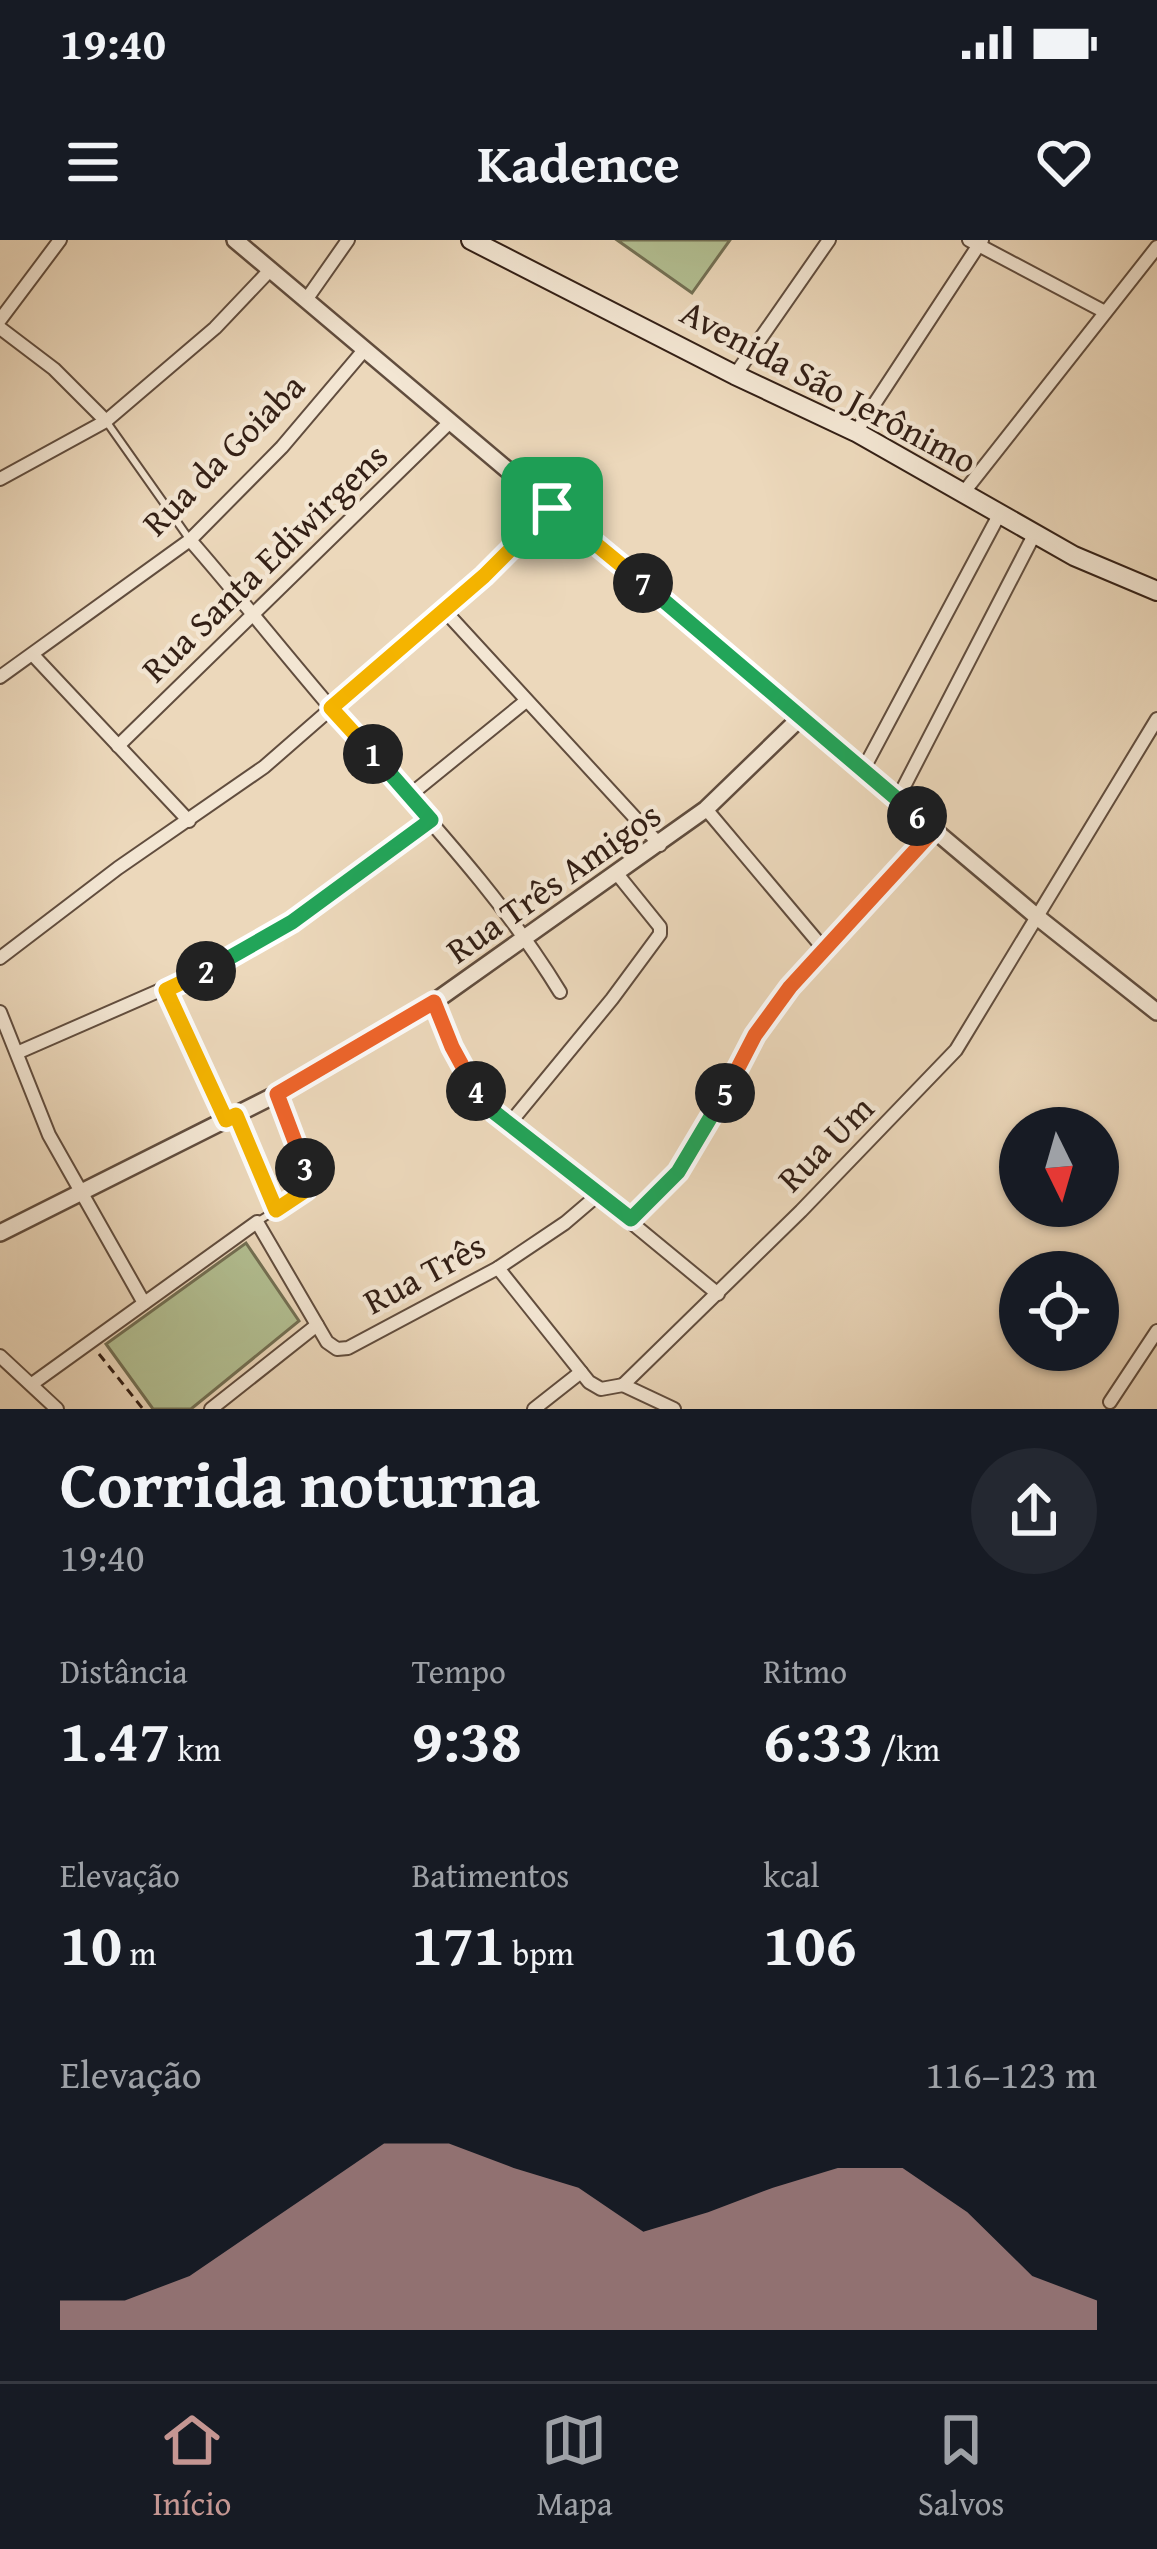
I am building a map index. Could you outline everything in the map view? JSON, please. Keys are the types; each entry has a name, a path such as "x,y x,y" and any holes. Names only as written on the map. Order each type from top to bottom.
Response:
{"main road":[{"name":"Avenida São Jerônimo","path":"480,242 735,375 856,432 1034,535 1157,591"}],"street":[{"path":"60,240 0,324 106,421"},
{"path":"235,240 897,800 1157,1012"},
{"path":"306,300 348,240"},
{"path":"735,375 829,240"},
{"path":"856,432 977,242 1106,312"},
{"path":"964,492 1157,247"},
{"path":"0,479 106,421 215,328 272,269"},
{"name":"Rua da Goiaba","path":"0,677 190,539 282,447 365,349"},
{"name":"Rua Santa Ediwirgens","path":"118,746 450,422"},
{"path":"0,958 264,766 444,610 552,508"},
{"path":"863,770 999,515"},
{"path":"897,800 1034,535"},
{"path":"190,539 331,708 410,794 527,939 560,992"},
{"path":"444,610 660,844"},
{"path":"33,655 188,821"},
{"path":"410,794 526,701"},
{"name":"Rua Três Amigos","path":"0,1233 277,1094 434,1002 706,809 800,718"},
{"name":"Rua Um","path":"623,1385 956,1050 1157,719"},
{"path":"706,809 823,948"},
{"path":"19,1052 226,961 292,922 431,820"},
{"path":"631,1219 678,1172 703,1135 755,1035 823,948 934,830"},
{"path":"510,1123 660,934 660,927 618,875"},
{"path":"166,990 231,1118"},
{"path":"434,1002 479,1096 718,1294"},
{"path":"0,1012 78,1192 144,1303"},
{"name":"Rua Três","path":"257,1222 327,1342 337,1349 348,1348 498,1268 566,1223 599,1194"},
{"path":"32,1384 257,1222"},
{"path":"498,1268 581,1372 601,1389 623,1385 674,1409"},
{"path":"211,1409 230,1403 317,1325"},
{"path":"1110,1402 1157,1331"},
{"path":"1,1359 57,1409"},
{"path":"534,1409 581,1372"}],"lane":[{"path":"106,421 190,539"},
{"path":"257,1222 306,1190 308,1184 277,1094"},
{"path":"231,1118 276,1210"}],"path":[{"path":"90,1342 143,1409"}],"green space":[{"path":"617,240 730,240 692,293"},
{"path":"246,1243 299,1321 191,1409 153,1409 106,1344"}],"route":[{"path":"552,508 934,830 790,987 755,1035 703,1135 678,1172 631,1219 479,1096 434,1002 277,1094 308,1184 276,1210 236,1115 226,1120 166,990 292,922 431,820 331,708 484,576 552,508"}]}
